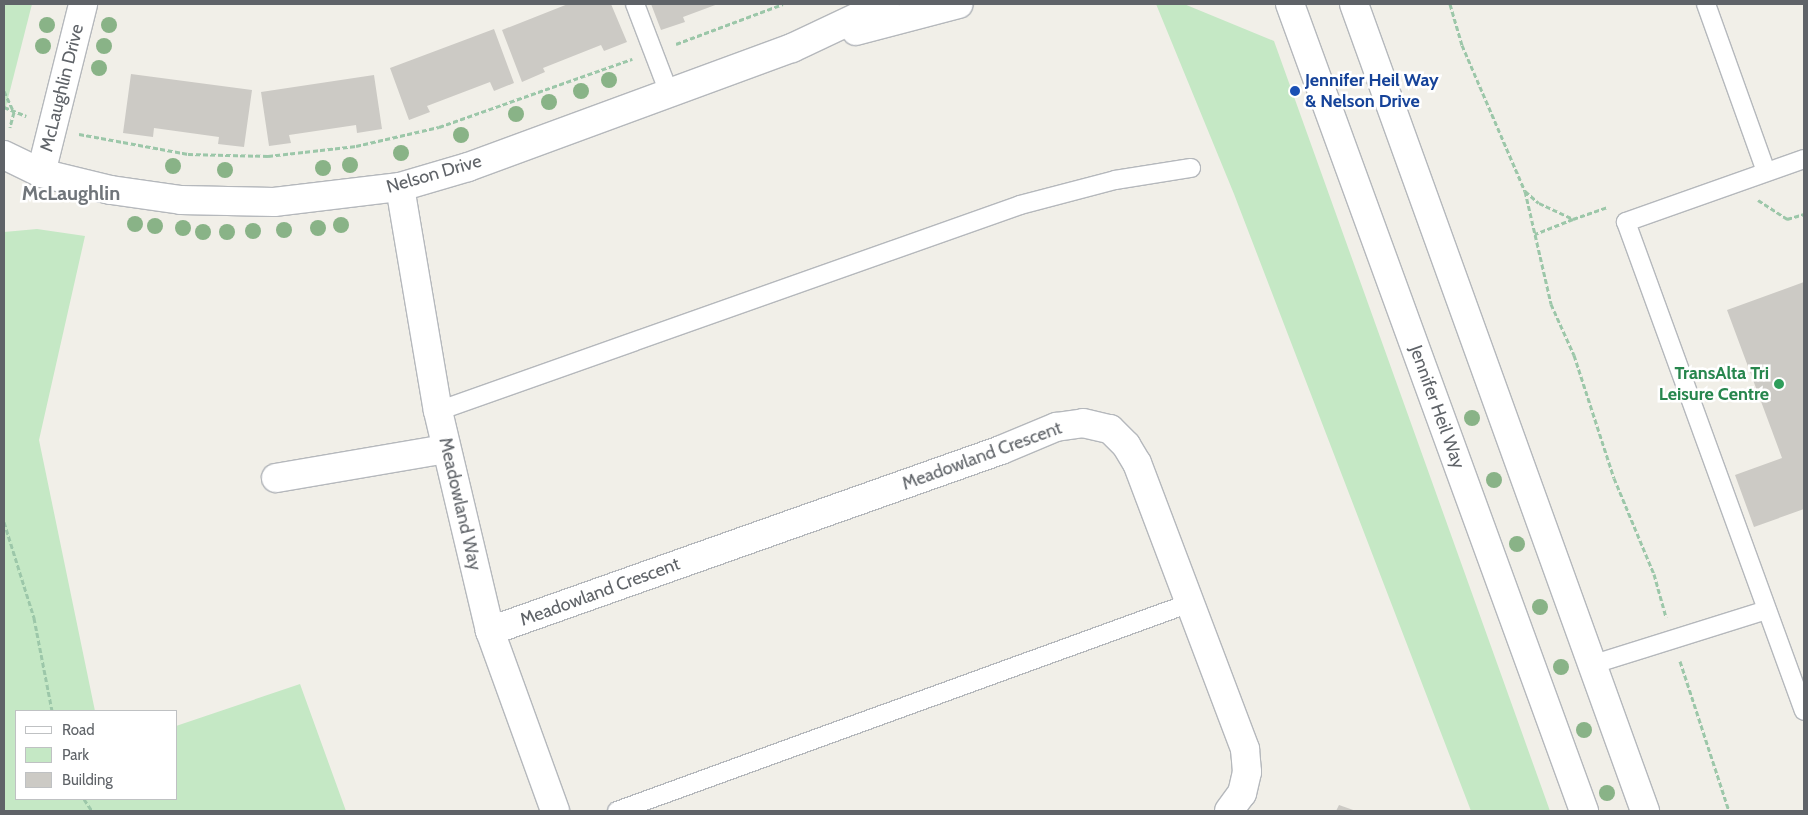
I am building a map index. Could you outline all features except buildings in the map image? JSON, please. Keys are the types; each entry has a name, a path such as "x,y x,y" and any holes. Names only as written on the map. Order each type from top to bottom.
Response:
{"street":[{"name":"McLaughlin Drive","path":"41,173 83,4"},
{"name":"Nelson Drive","path":"4,155 41,173 112,190 181,200 274,202 400,187 468,166 792,48 885,4"},
{"name":"Nelson Drive","path":"792,48 959,4"},
{"name":"Jennifer Heil Way","path":"1290,4 1584,811"},
{"path":"1354,4 1645,811"},
{"name":"Meadowland Way","path":"400,187 438,411 490,631 555,811"},
{"name":"Meadowland Crescent","path":"490,631 1001,450 1056,427 1083,423 1110,429 1137,463 1245,749 1248,772 1242,793 1229,811"},
{"path":"276,478 446,449"}],"lane":[{"path":"635,4 652,53 669,93"},
{"path":"1706,4 1766,172"},
{"path":"1804,159 1626,222 1804,711"},
{"path":"438,411 1020,205 1115,180 1191,168"},
{"path":"617,811 1190,604"},
{"path":"1591,665 1768,610"}],"path":[{"path":"87,136 188,154 268,156 356,146 439,127 652,53 783,4"},
{"path":"1450,4 1462,45 1525,191 1551,304 1574,355 1614,478 1654,574 1729,811"},
{"path":"4,91 14,112 4,107"},
{"path":"1735,183 1782,217 1787,219 1804,214"},
{"path":"1525,191 1539,203 1573,219"},
{"path":"1535,234 1616,204"},
{"path":"4,522 34,618 52,710"},
{"path":"85,800 92,811"}],"green space":[{"path":"4,4 32,4 4,114"},
{"path":"1156,4 1184,4 1274,41 1550,811 1471,811 1234,194"},
{"path":"37,229 85,236 39,440 95,710 15,710 15,800 178,800 178,725 300,684 346,811 4,811 4,232"}],"place":[{"name":"Jennifer Heil Way & Nelson Drive","path":"1295,91"},
{"name":"TransAlta Tri Leisure Centre","path":"1779,384"}],"district":[{"name":"McLaughlin","path":"71,193"}]}
